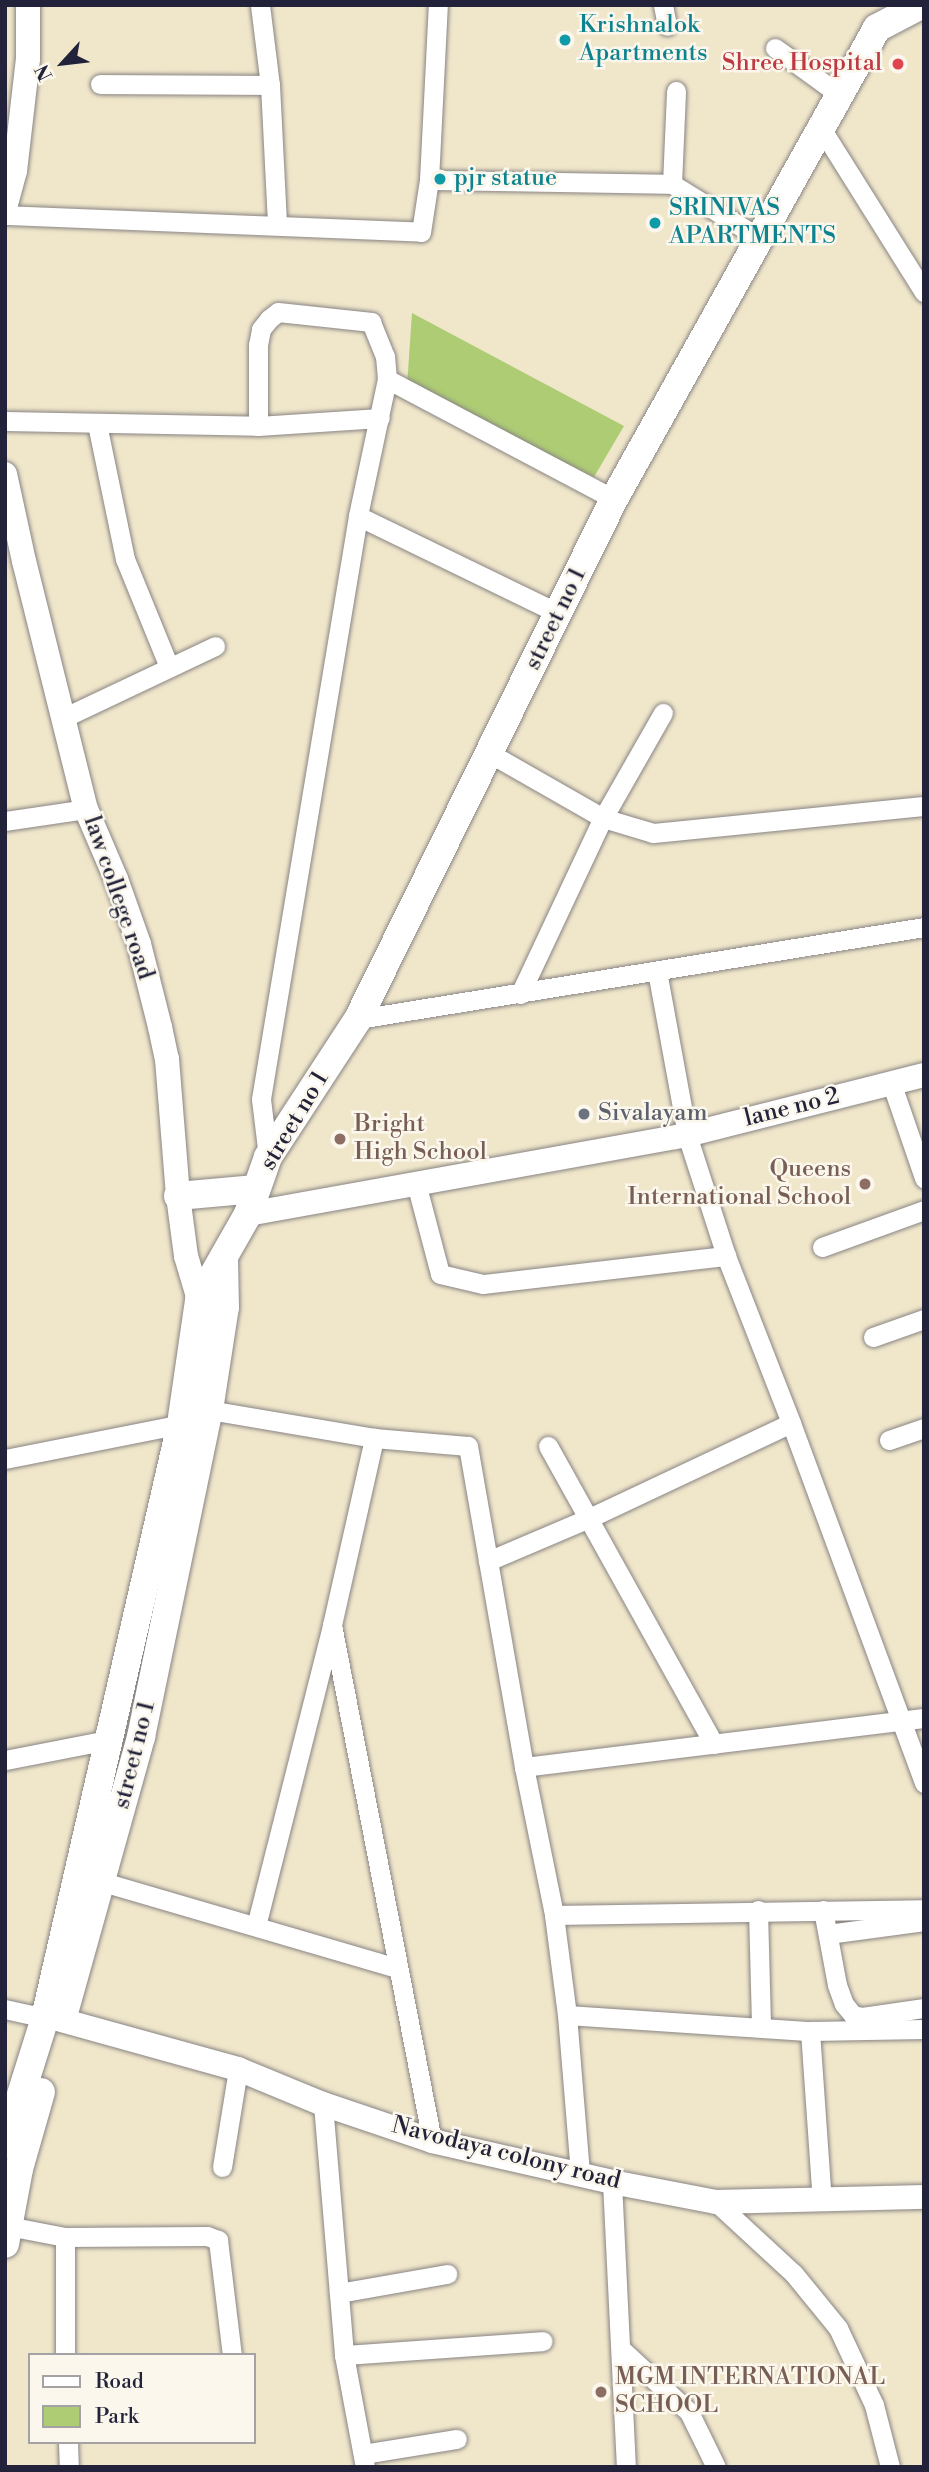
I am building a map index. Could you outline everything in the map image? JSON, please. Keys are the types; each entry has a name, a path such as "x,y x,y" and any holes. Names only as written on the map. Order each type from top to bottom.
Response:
{"main road":[{"name":"street no 1","path":"5,2143 103,1882 141,1737 198,1420 212,1303 224,1258 252,1201 268,1157 358,1019 491,754 614,499 821,128 877,28 921,10"},
{"path":"178,1196 252,1201"},
{"name":"street no 1","path":"7,2235 10,2193 53,2019 108,1740 198,1420"}],"street":[{"path":"5,208 28,59 28,5"},
{"path":"260,5 270,85 277,224"},
{"path":"663,5 667,26"},
{"path":"5,215 277,224 421,232 429,180 441,6"},
{"path":"775,48 840,95"},
{"path":"100,84 270,85"},
{"path":"672,184 676,91"},
{"path":"821,128 924,292"},
{"path":"429,180 672,184 761,239"},
{"path":"258,426 261,329 278,312 372,322 385,356 387,379 358,516 261,1099 268,1157"},
{"path":"387,379 614,499"},
{"path":"5,421 258,426 380,418"},
{"path":"97,424 125,559 169,667"},
{"name":"law college road","path":"5,474 86,809 130,918 160,1027 167,1059 178,1196 192,1283 212,1303"},
{"path":"358,516 558,613"},
{"path":"65,717 215,646"},
{"path":"520,994 604,818 663,713"},
{"path":"491,754 604,818 653,833 924,806"},
{"path":"5,821 86,809"},
{"path":"358,1019 924,927"},
{"path":"657,971 687,1135 726,1256 792,1423 924,1783"},
{"name":"lane no 2","path":"252,1201 416,1183 687,1135 924,1075"},
{"path":"891,1082 924,1178"},
{"path":"416,1183 440,1274 483,1284 726,1256"},
{"path":"822,1247 924,1210"},
{"path":"873,1337 924,1319"},
{"path":"5,1459 198,1420 468,1446 524,1767 554,1915 567,2015 580,2175"},
{"path":"488,1560 587,1520 792,1423"},
{"path":"889,1440 924,1428"},
{"path":"256,1926 332,1625 374,1438"},
{"path":"548,1447 714,1744"},
{"path":"332,1625 432,2141"},
{"path":"524,1767 901,1723 924,1718"},
{"path":"5,1760 108,1740"},
{"path":"103,1882 398,1968"},
{"path":"554,1915 924,1909"},
{"path":"758,1910 761,2028"},
{"path":"824,1910 837,1985 844,2004 853,2015 862,2017 924,2008"},
{"path":"828,1934 924,1921"},
{"path":"5,2009 53,2019"},
{"path":"567,2015 810,2031 924,2029"},
{"name":"Navodaya colony road","path":"53,2019 238,2069 323,2104 432,2141 612,2182 716,2202 924,2197"},
{"path":"810,2031 822,2201"},
{"path":"222,2167 238,2069"},
{"path":"323,2104 344,2355 364,2460 457,2439"},
{"path":"612,2182 626,2467"},
{"path":"716,2202 794,2274 838,2328 874,2405 890,2467"},
{"path":"7,2235 65,2238 207,2236 218,2240 232,2353"},
{"path":"65,2238 65,2353"},
{"path":"339,2293 447,2274"},
{"path":"344,2355 544,2341"},
{"path":"621,2349 689,2412 716,2467"},
{"path":"68,2444 69,2467"}],"green space":[{"path":"412,313 624,426 594,477 407,386"}],"place":[{"name":"Krishnalok Apartments","path":"565,40"},
{"name":"Shree Hospital","path":"898,64"},
{"name":"pjr statue","path":"440,179"},
{"name":"SRINIVAS APARTMENTS","path":"655,223"},
{"name":"Sivalayam","path":"584,1114"},
{"name":"Bright High School","path":"340,1139"},
{"name":"Queens International School","path":"865,1184"},
{"name":"MGM INTERNATIONAL SCHOOL","path":"601,2392"}]}
